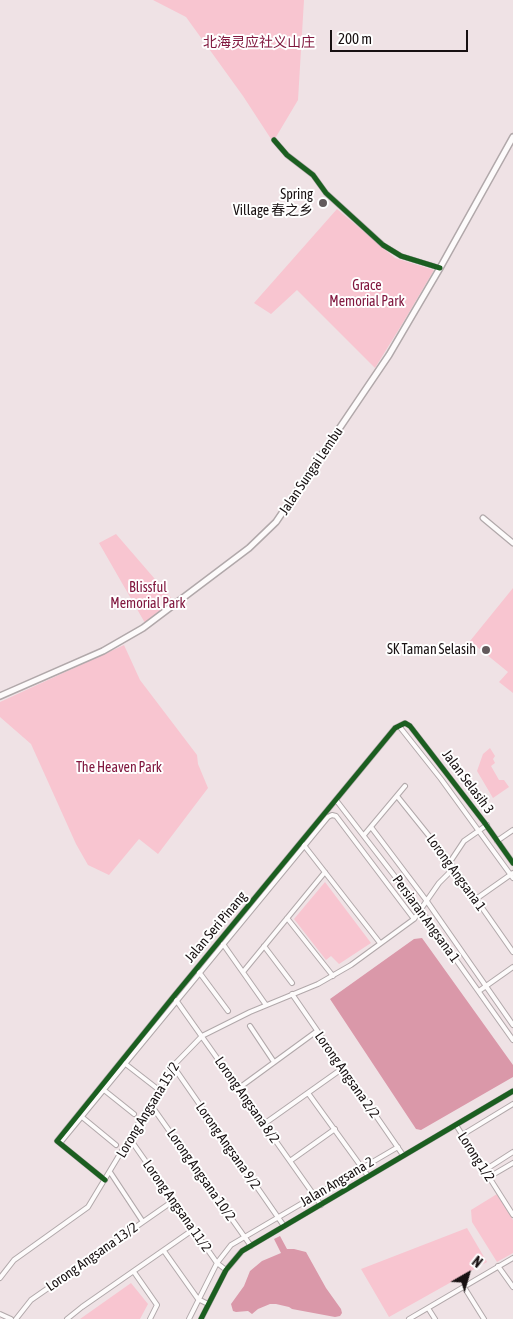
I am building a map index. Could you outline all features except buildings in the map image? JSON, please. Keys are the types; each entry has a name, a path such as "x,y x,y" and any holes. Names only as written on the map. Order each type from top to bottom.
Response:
{"main road":[{"name":"Jalan Sungai Lembu","path":"0,696 104,650 143,628 258,541 276,522 389,356 513,137"}],"street":[{"path":"274,140 288,155 313,175 326,193 383,245 401,256 440,268"},
{"path":"483,518 513,543"},
{"name":"Jalan Selasih 3","path":"512,875 398,726 405,723 410,726 487,825 513,863"},
{"name":"Jalan Seri Pinang","path":"123,1062 104,1090 82,1117 60,1143 57,1141 303,843 394,728 398,726"},
{"path":"364,835 405,786"},
{"name":"Lorong Angsana 1","path":"397,796 450,862 513,952"},
{"name":"Persiaran Angsana 1","path":"336,800 420,909 513,1040"},
{"name":"Jalan Seri Pinang","path":"303,843 328,817 336,816 414,919"},
{"path":"450,862 464,841 487,825"},
{"path":"371,827 426,900 513,1025"},
{"path":"498,841 513,830"},
{"path":"303,843 380,943"},
{"name":"Lorong Angsana 15/2","path":"0,1278 14,1260 88,1207 173,1066 186,1050 202,1036 266,1005 333,976 414,919 426,900 450,872 455,869"},
{"path":"243,972 325,872"},
{"path":"476,899 512,875"},
{"path":"287,918 333,976"},
{"path":"221,942 266,1005"},
{"name":"Jalan Seri Pinang","path":"175,998 199,972 221,942"},
{"path":"264,946 292,983"},
{"path":"479,991 513,967"},
{"path":"199,972 228,1011"},
{"name":"Lorong Angsana 2/2","path":"292,994 403,1155"},
{"name":"Lorong Angsana 8/2","path":"175,998 321,1205"},
{"path":"250,1026 274,1062"},
{"path":"238,1088 317,1032"},
{"path":"123,1062 159,1090"},
{"name":"Lorong Angsana 9/2","path":"173,1066 284,1226"},
{"path":"264,1124 343,1068"},
{"path":"104,1090 134,1114"},
{"name":"Jalan Angsana 2","path":"201,1319 226,1270 237,1256 403,1155 513,1092"},
{"path":"308,1093 368,1176"},
{"path":"462,1135 513,1104"},
{"name":"Lorong Angsana 10/2","path":"151,1105 251,1246"},
{"path":"82,1117 116,1145"},
{"name":"Lorong 1/2","path":"456,1125 512,1212"},
{"path":"290,1162 335,1129"},
{"name":"Lorong Angsana 11/2","path":"130,1139 217,1263 226,1270"},
{"path":"60,1143 105,1180"},
{"path":"189,1319 217,1263 231,1245 398,1147"},
{"path":"485,1170 513,1152"},
{"path":"489,1177 513,1163"},
{"path":"110,1172 143,1222"},
{"name":"Lorong Angsana 13/2","path":"16,1319 31,1300 174,1201"},
{"path":"67,1319 194,1230"},
{"path":"164,1251 198,1299 208,1304"},
{"path":"409,1319 513,1258"},
{"path":"498,1266 513,1287"},
{"path":"134,1272 158,1305 150,1319"},
{"path":"464,1286 484,1319"},
{"path":"428,1308 434,1319"},
{"path":"0,1314 11,1319"}],"green space":[{"name":"北海灵应社义山庄","path":"153,0 304,0 298,100 273,142 243,96 186,17"},
{"name":"Grace Memorial Park","path":"337,209 395,258 434,270 375,368 297,290 271,314 254,303"},
{"name":"Blissful Memorial Park","path":"116,534 173,600 145,623 99,543"},
{"path":"513,588 513,693 499,682 508,672 470,641"},
{"name":"The Heaven Park","path":"124,645 140,680 197,755 198,764 208,788 158,854 139,839 109,875 88,865 76,844 31,744 0,717 0,702"},
{"path":"490,748 495,756 493,759 495,763 491,766 499,780 504,780 509,787 493,798 477,771 483,754"},
{"path":"325,882 371,943 339,964 331,956 326,960 294,919"},
{"path":"497,1194 513,1220 513,1253 497,1262 472,1222 471,1210"},
{"path":"467,1228 487,1262 389,1317 361,1269"},
{"path":"131,1283 148,1304 140,1319 80,1319"}],"shaded area":[{"path":"422,938 513,1065 513,1077 421,1130 416,1129 330,999 414,939"},
{"path":"280,1236 287,1249 306,1252 326,1288 341,1309 342,1313 340,1316 335,1317 292,1309 276,1304 270,1304 258,1309 252,1314 248,1311 233,1311 231,1304 244,1286 250,1271 262,1261 281,1253 274,1239"}],"cycle path":[{"path":"274,140 287,155 313,175 326,193 383,245 401,256 440,268"},
{"path":"105,1180 57,1141 395,728 405,723 410,726 513,863"},
{"path":"201,1319 226,1270 242,1251 513,1091"}],"place":[{"name":"Spring Village 春之乡","path":"323,203"},
{"name":"SK Taman Selasih","path":"486,650"}]}
